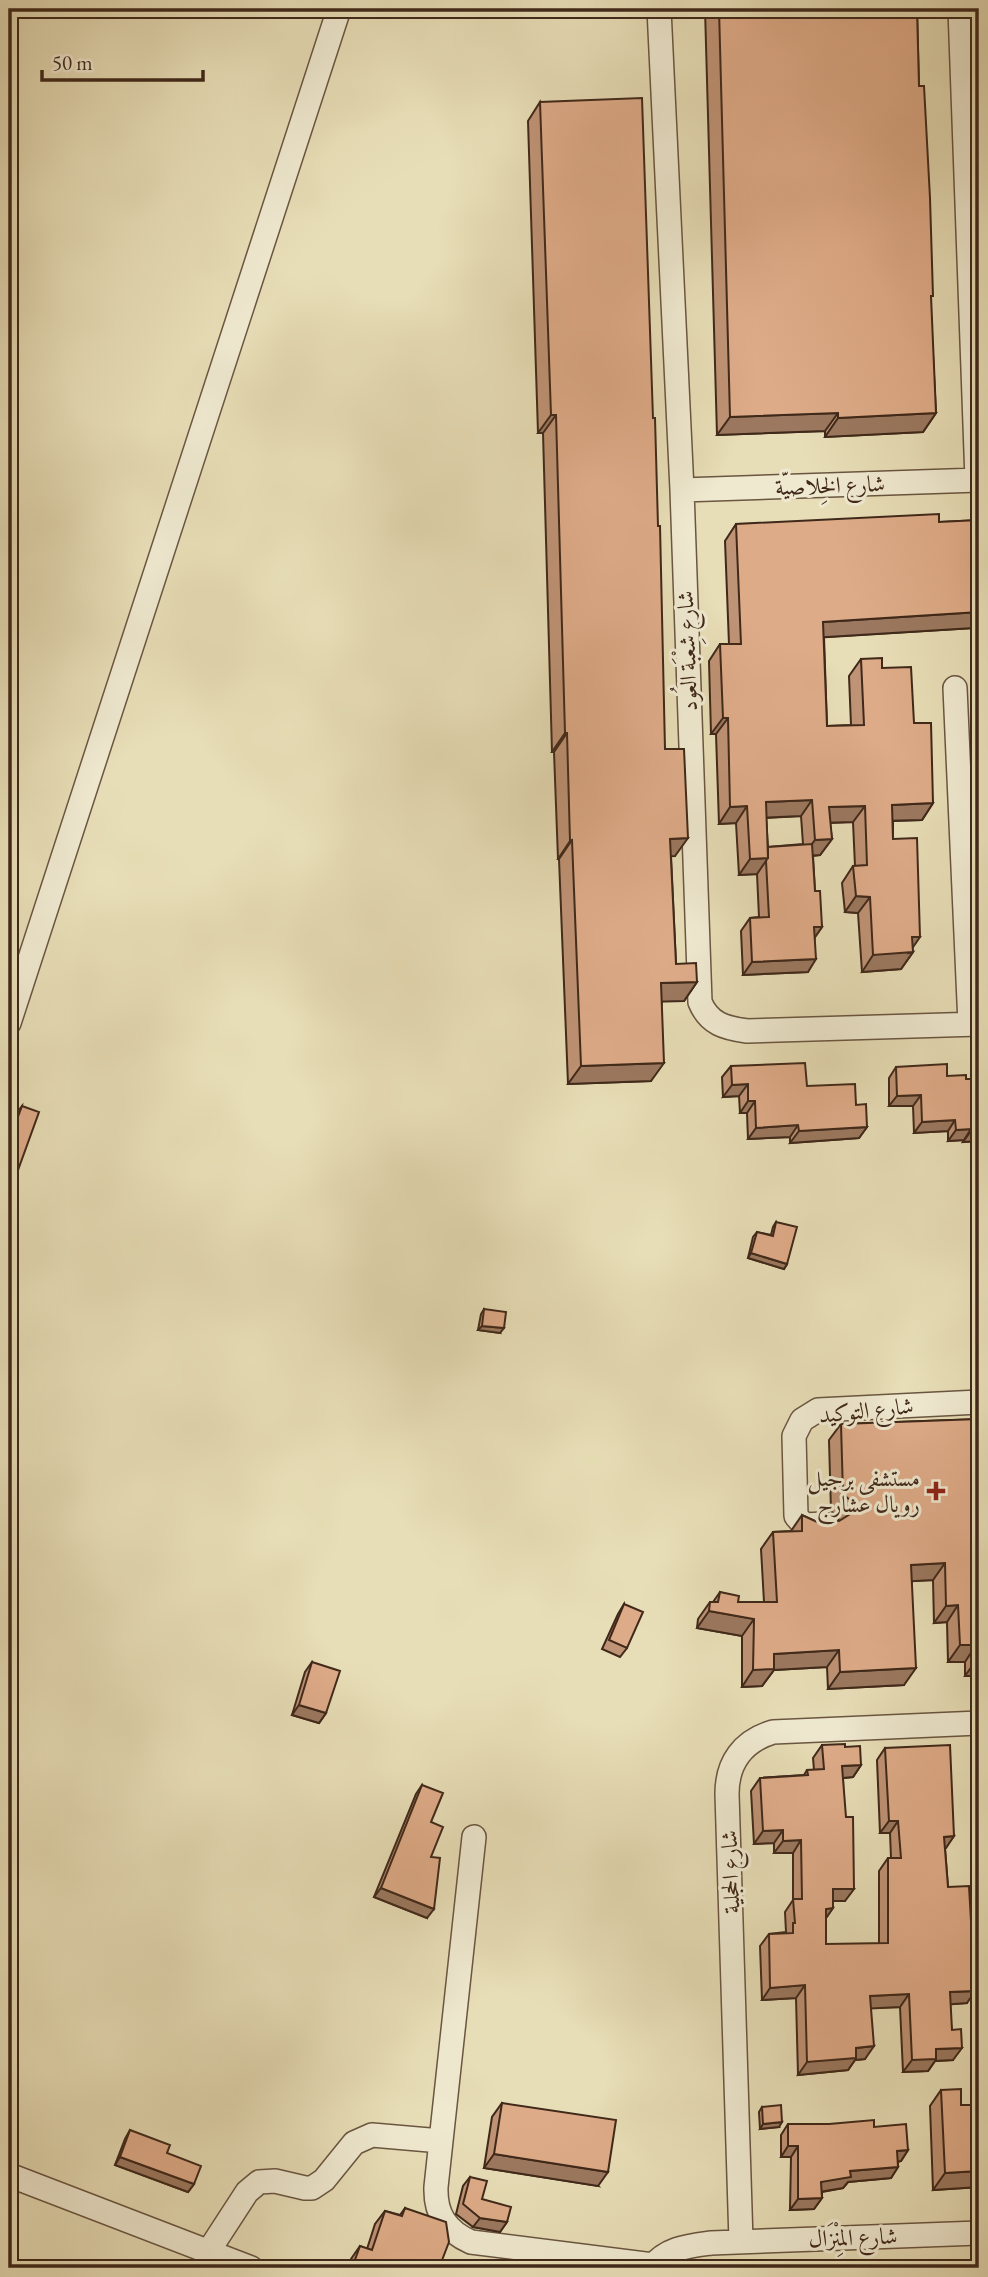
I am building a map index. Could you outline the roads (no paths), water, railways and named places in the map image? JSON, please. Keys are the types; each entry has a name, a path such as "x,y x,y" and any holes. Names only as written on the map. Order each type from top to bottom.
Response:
{"street":[{"path":"9,1023 340,9"},
{"name":"شارع شِعْبَة العُود","path":"659,9 682,491 699,993 704,1011 716,1023 747,1031 975,1024"},
{"path":"960,9 978,480"},
{"name":"شارع الخِلاصيّة","path":"682,491 978,480"},
{"path":"955,688 975,1024"},
{"name":"شارع التوكيد","path":"825,1524 804,1525 796,1516 794,1436 802,1420 818,1410 979,1402"},
{"name":"شارع الحجلية","path":"741,2242 727,1782 730,1770 750,1741 773,1732 979,1723"},
{"path":"474,1837 436,2201 443,2221 458,2236 471,2242 652,2267"},
{"path":"208,2252 247,2192 259,2182 275,2181 312,2188 324,2180 354,2143 372,2135 441,2141"},
{"path":"9,2175 251,2268"},
{"name":"شارع المِنْزَال","path":"652,2267 675,2249 741,2242 979,2233"}],"place":[{"name":"مستشفى برجيل رويال عشارج","path":"936,1491"}]}
